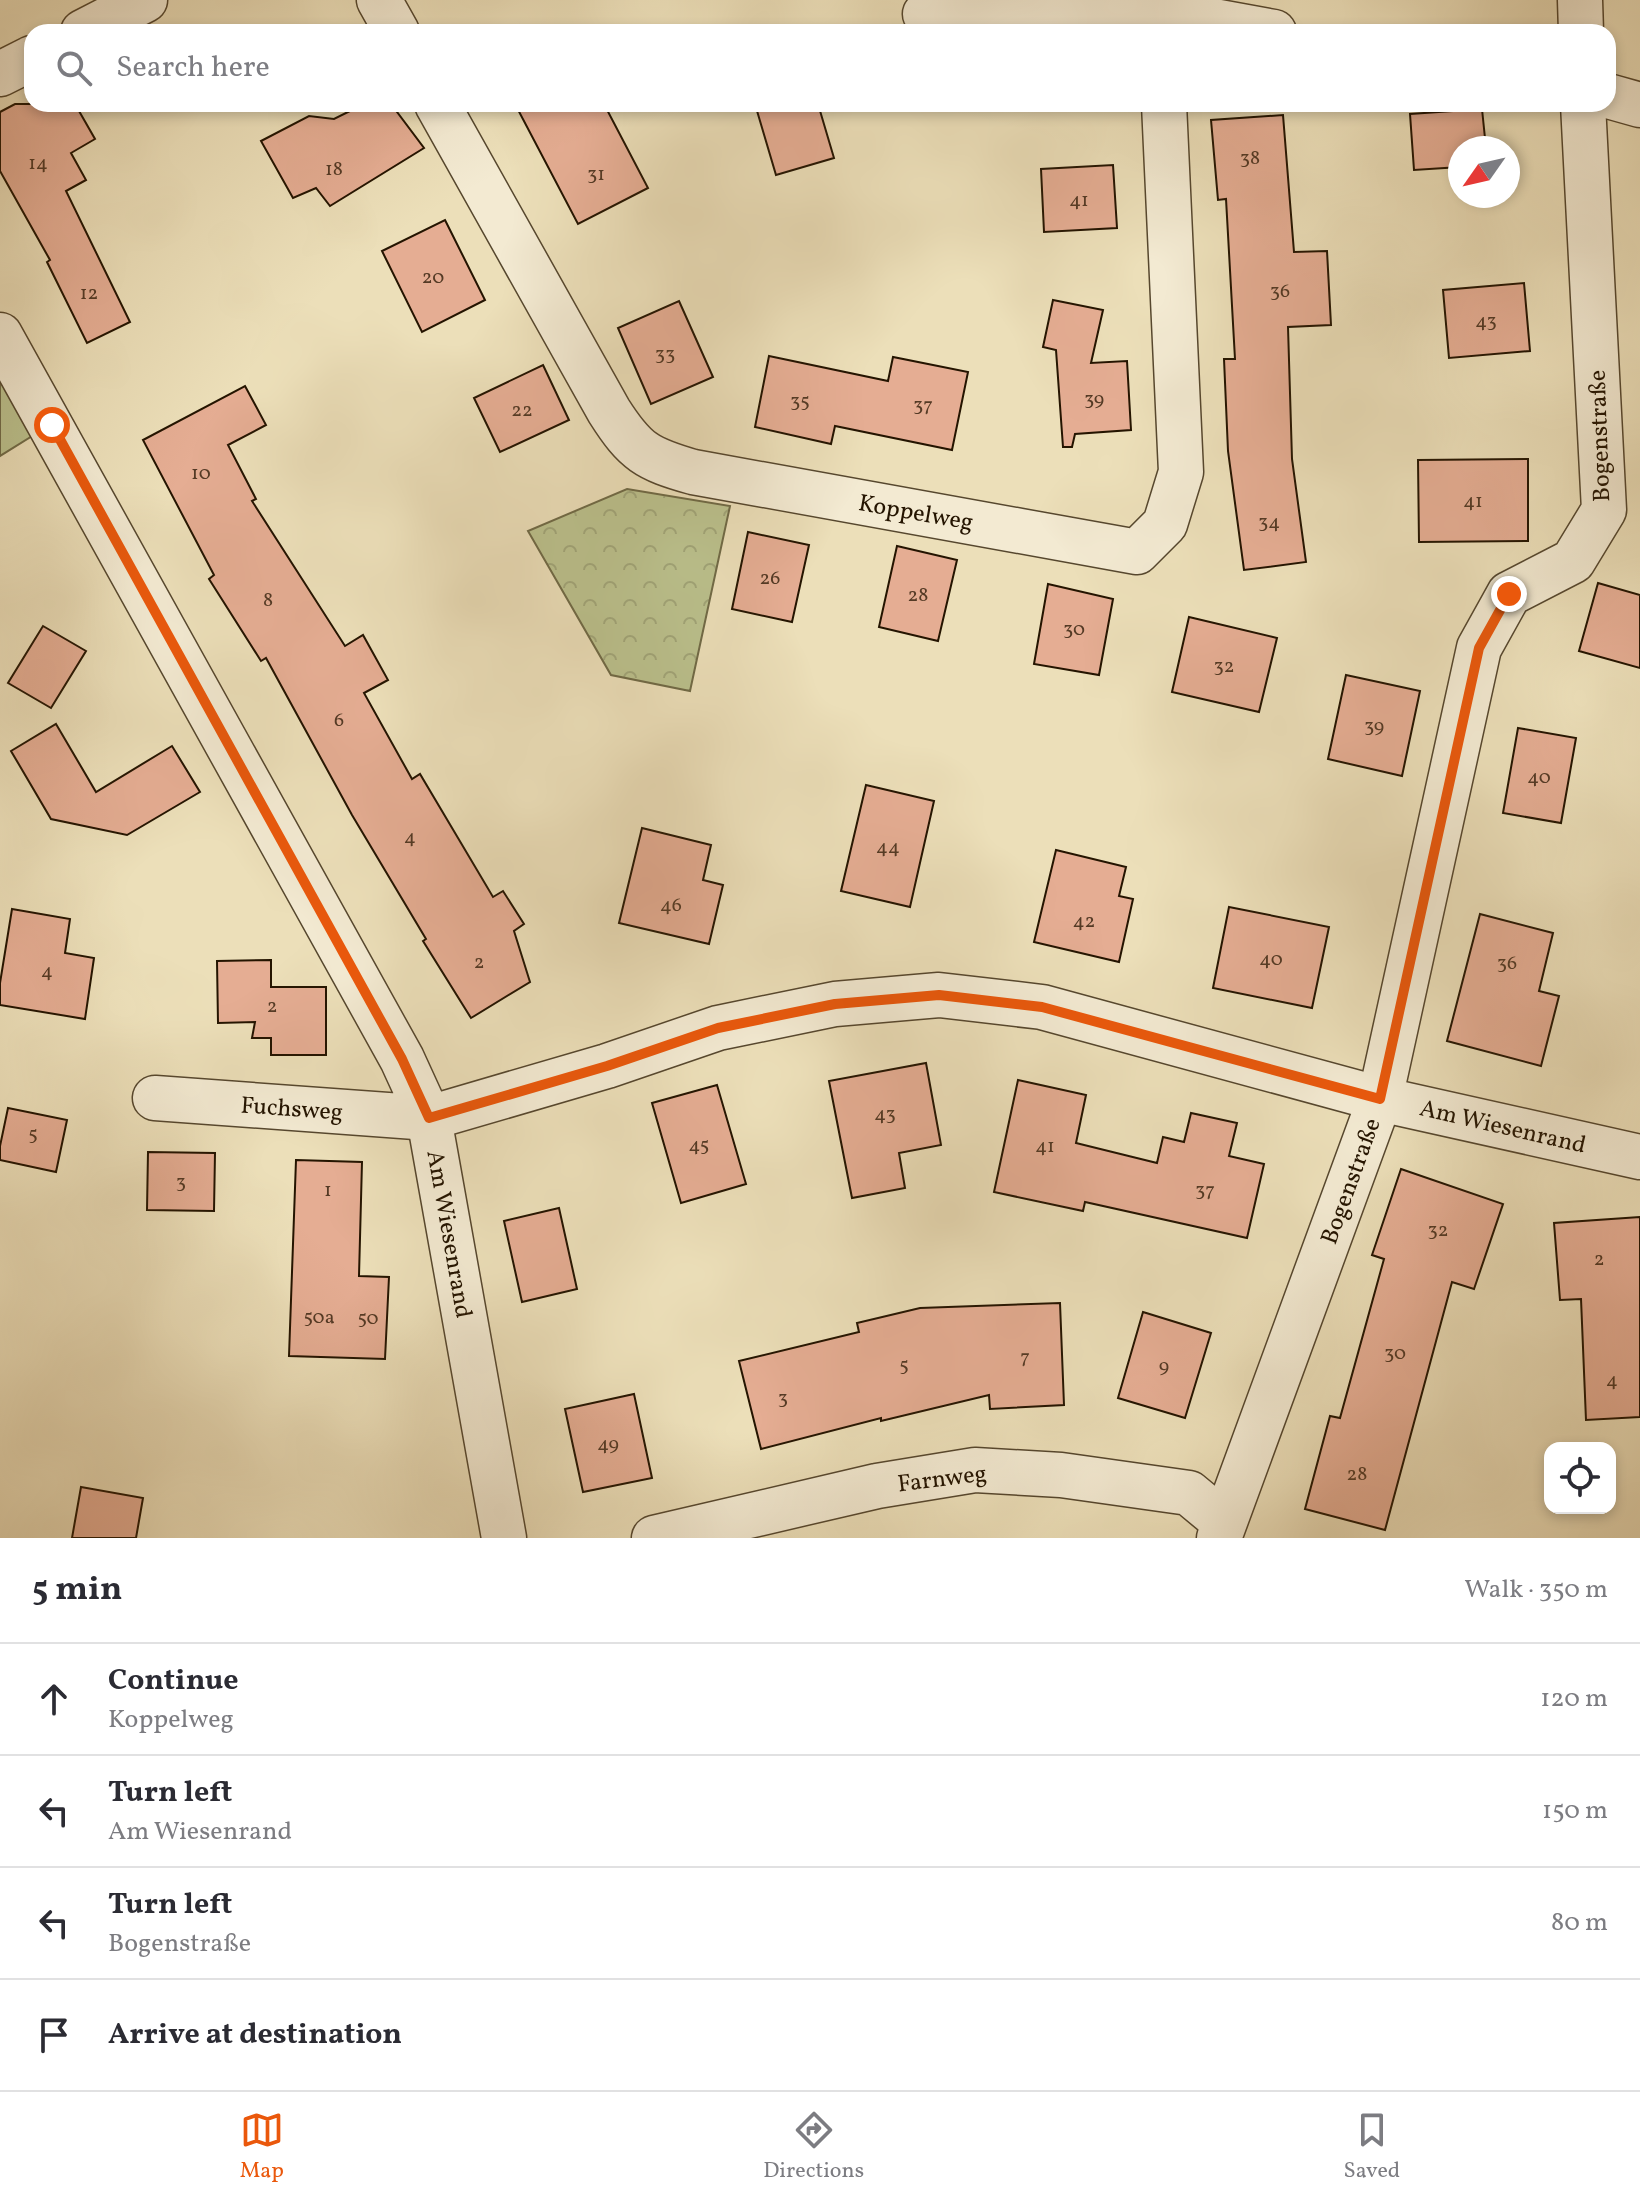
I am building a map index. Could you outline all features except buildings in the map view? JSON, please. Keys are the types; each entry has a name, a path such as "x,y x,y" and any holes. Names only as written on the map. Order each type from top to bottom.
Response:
{"street":[{"path":"98,24 145,0"},
{"path":"379,0 392,24"},
{"path":"1580,0 1581,24"},
{"path":"925,14 1159,14 1223,24"},
{"path":"0,74 24,62"},
{"path":"1616,98 1640,105"},
{"name":"Koppelweg","path":"441,112 609,411 625,436 654,461 693,472 1137,552 1165,524 1181,472 1164,112"},
{"name":"Bogenstraße","path":"1222,1530 1380,1099 1479,648 1509,594 1573,561 1604,510 1583,112"},
{"path":"0,335 402,1059 429,1118"},
{"name":"Am Wiesenrand","path":"504,1538 429,1118 607,1066 718,1028 835,1004 939,995 1042,1007 1380,1099 1640,1157"},
{"name":"Fuchsweg","path":"155,1098 429,1118"},
{"name":"Farnweg","path":"654,1538 877,1486 975,1470 1061,1475 1189,1493 1222,1530"}],"green space":[{"path":"0,377 37,433 0,456"},
{"path":"627,489 730,506 690,691 611,675 528,531"}],"route":[{"path":"52,425 402,1059 429,1118 607,1066 718,1028 835,1004 939,995 1042,1007 1380,1099 1479,648 1509,594"}]}
